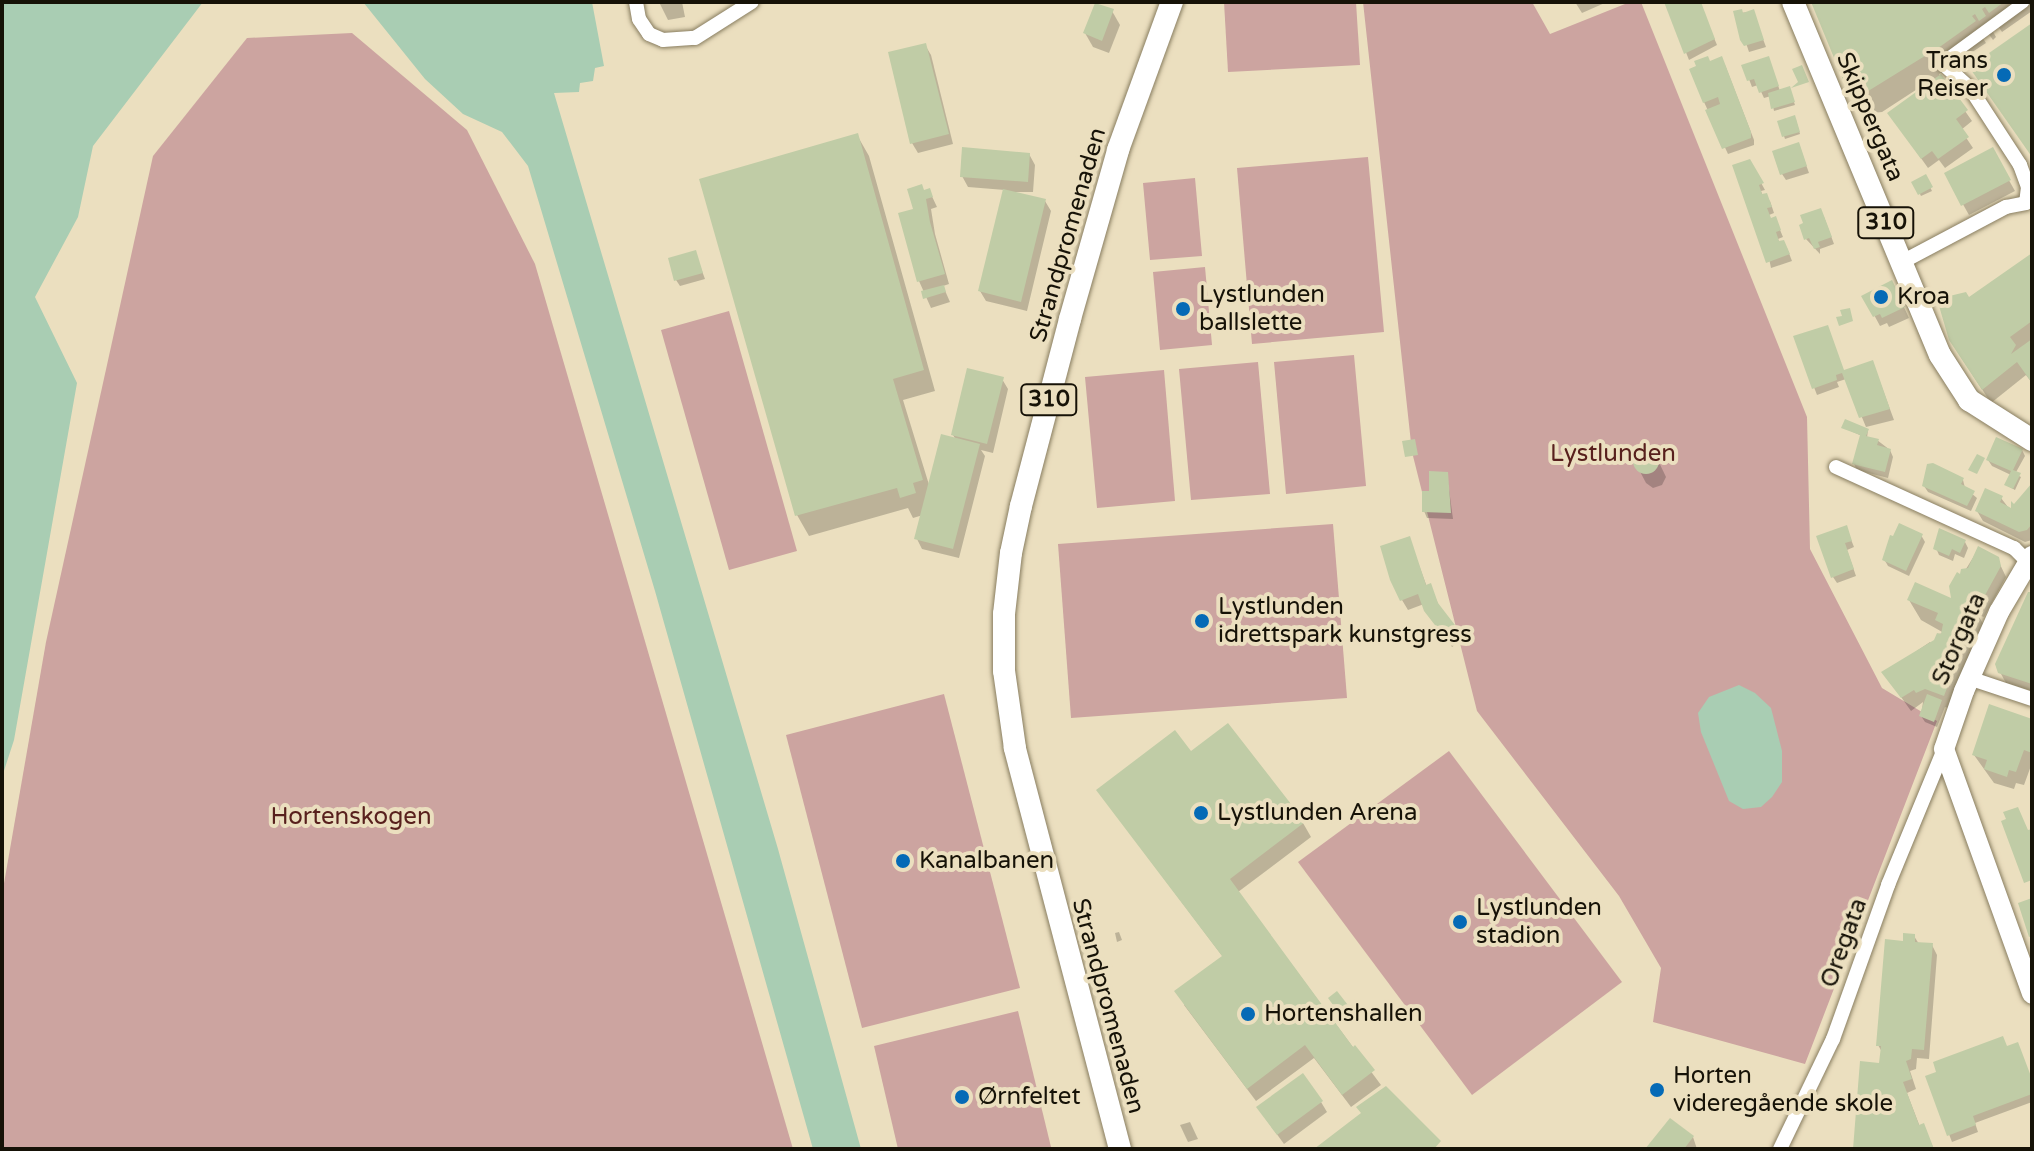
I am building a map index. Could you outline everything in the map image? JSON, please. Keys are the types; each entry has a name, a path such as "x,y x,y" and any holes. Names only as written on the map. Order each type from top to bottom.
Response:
{"main road":[{"name":"Strandpromenaden","path":"1118,1146 1015,748 1004,671 1004,614 1011,553 1021,506 1085,263 1136,95 1172,2"},
{"name":"Skippergata","path":"1793,2 1940,355 1957,384 1983,411 2032,440"},
{"name":"Storgata","path":"1944,749 1969,678 1999,612 2030,561"},
{"path":"1944,749 2032,994"}],"street":[{"path":"636,2 639,19 649,34 663,40 695,38 752,2"},
{"path":"1902,262 2006,207 2029,205 2030,186 2020,165 1970,88 1941,62 2023,2"},
{"path":"1836,467 2014,548 2030,561"},
{"path":"1969,678 2032,699"},
{"name":"Oregata","path":"1780,1149 1833,1039 1888,885 1944,749"}],"green space":[{"path":"1224,2 1356,2 1360,65 1228,72"},
{"name":"Lystlunden","path":"1363,2 1532,2 1550,34 1630,2 1641,2 1807,417 1810,549 1882,688 1937,721 1805,1064 1653,1022 1661,968 1619,896 1477,711 1412,452"},
{"name":"Hortenskogen","path":"352,33 467,130 535,264 793,1149 2,1149 2,895 46,642 153,156 247,38"},
{"path":"1368,157 1384,332 1252,344 1237,168"},
{"path":"1195,178 1202,256 1150,260 1143,183"},
{"name":"Lystlunden ballslette","path":"1205,267 1212,345 1160,350 1153,272"},
{"path":"729,311 797,551 729,570 661,330"},
{"path":"1354,355 1366,486 1286,494 1274,362"},
{"path":"1258,362 1270,494 1191,500 1179,369"},
{"path":"1164,370 1175,501 1097,508 1085,377"},
{"name":"Lystlunden idrettspark kunstgress","path":"1333,524 1347,698 1071,718 1058,544"},
{"name":"Kanalbanen","path":"944,694 1020,988 862,1028 786,735"},
{"name":"Lystlunden stadion","path":"1449,751 1622,982 1472,1095 1298,862"},
{"name":"Ørnfeltet","path":"1018,1011 1051,1147 898,1149 874,1046"}],"shaded area":[{"path":"2,2 203,2 93,146 78,217 35,297 77,383 14,740 2,777"},
{"path":"363,2 592,2 604,66 595,68 593,81 580,83 579,92 554,93 778,849 861,1149 813,1149 655,591 528,166 502,132 463,114 425,79"},
{"path":"1739,685 1755,693 1771,708 1782,751 1782,782 1772,797 1761,807 1743,809 1729,801 1701,732 1698,713 1709,697"}],"building":[{"path":"1664,2 1701,2 1715,39 1684,54"},
{"path":"1811,2 2004,2 1989,13 1985,7 1982,9 1986,16 1979,21 1975,14 1972,16 1976,21 1865,93 1851,90 1844,82"},
{"path":"1095,3 1114,9 1102,41 1083,33"},
{"path":"1742,9 1743,13 1754,9 1764,40 1744,46 1733,11"},
{"path":"2032,23 2032,157 1969,67"},
{"path":"926,43 949,134 910,144 888,52"},
{"path":"1708,56 1710,61 1722,56 1751,132 1751,138 1722,149 1705,110 1720,104 1718,97 1703,103 1689,69 1696,66 1694,61"},
{"path":"1769,56 1779,86 1759,93 1754,79 1747,81 1741,65"},
{"path":"1802,65 1809,82 1791,88 1798,82 1792,69"},
{"path":"1941,74 1968,110 1956,119 1969,137 1938,159 1932,151 1921,159 1887,113"},
{"path":"1790,86 1795,102 1771,109 1768,93"},
{"path":"1795,115 1800,132 1782,137 1777,121"},
{"path":"858,133 924,370 893,379 923,480 913,483 916,493 900,498 897,488 795,516 699,179"},
{"path":"1799,142 1807,166 1780,175 1772,151"},
{"path":"962,147 1030,153 1028,182 960,177"},
{"path":"1993,147 2011,180 1961,206 1944,173"},
{"path":"1750,159 1764,183 1759,185 1762,194 1767,193 1772,207 1767,208 1771,218 1776,216 1781,230 1776,232 1779,241 1784,240 1790,254 1766,263 1732,165"},
{"path":"1926,174 1933,187 1918,195 1911,182"},
{"path":"922,184 924,190 930,188 933,197 926,199 945,274 917,282 898,213 913,209 907,189"},
{"path":"1003,189 1046,199 1021,302 978,291"},
{"path":"1821,208 1832,237 1818,242 1820,247 1814,249 1809,238 1804,240 1799,225 1803,223 1800,215"},
{"path":"696,250 703,273 674,281 668,258"},
{"path":"2032,253 2032,321 2010,337 2016,345 2011,354 2032,339 2032,383 2017,362 1982,390 1949,340 1937,299 1966,292 1969,297"},
{"path":"1892,280 1905,307 1882,318 1880,314 1873,317 1861,296"},
{"path":"944,285 946,292 923,299 921,291"},
{"path":"1850,308 1853,321 1839,326 1836,317 1842,316 1840,310"},
{"path":"1828,325 1844,370 1873,360 1890,409 1859,418 1842,373 1836,375 1837,380 1812,389 1793,336"},
{"path":"967,368 1004,377 987,444 951,435"},
{"path":"1845,419 1869,429 1866,436 1879,439 1877,445 1891,449 1885,472 1852,464 1860,435 1841,428"},
{"path":"941,434 980,444 953,549 914,539"},
{"path":"1996,437 2023,449 2013,470 2021,473 2013,489 2004,485 2011,471 1986,460"},
{"path":"1415,439 1418,455 1405,457 1402,441"},
{"path":"1646,448 1655,452 1659,461 1655,470 1646,474 1637,470 1633,461 1637,452"},
{"path":"1977,454 1985,458 1977,474 1968,470"},
{"path":"1933,463 1964,478 1961,484 1975,491 1967,506 1922,486 1927,464"},
{"path":"1429,471 1448,472 1451,513 1422,512 1422,491 1429,491"},
{"path":"2032,483 2032,524 2027,530 2019,532 1975,511 1985,488 2003,496 2000,502 2011,508 2011,501 2014,504"},
{"path":"1899,523 1923,534 1906,571 1882,560 1890,535 1893,536"},
{"path":"1847,525 1852,541 1845,543 1854,569 1831,578 1816,536"},
{"path":"1939,528 1966,540 1960,553 1952,549 1949,556 1933,549"},
{"path":"1410,536 1426,585 1431,583 1438,603 1458,629 1445,638 1424,611 1418,594 1400,601 1390,580 1380,546"},
{"path":"1978,546 1999,557 2001,566 1978,608 1968,605 1977,609 1944,696 1925,689 1916,693 1914,690 1901,698 1881,672 1934,640 1937,633 1941,634 1943,624 1935,620 1938,613 1907,600 1915,582 1951,598 1949,586 1957,572 1960,574 1961,569 1968,568"},
{"path":"2028,592 2032,592 2032,684 1998,673 1995,664"},
{"path":"1927,694 1942,700 1934,722 1919,716"},
{"path":"1989,704 2032,719 2032,753 2024,750 2016,772 2009,770 2007,777 1984,769 1987,760 1972,755"},
{"path":"1228,723 1305,822 1230,879 1353,1047 1355,1045 1375,1070 1342,1095 1305,1045 1247,1089 1174,991 1222,956 1096,790 1175,730 1191,751"},
{"path":"2018,807 2028,830 2032,829 2032,880 2024,883 2001,821 2006,819 2003,812"},
{"path":"2032,898 2032,936 2029,937 2018,903"},
{"path":"1903,933 1915,934 1915,942 1933,943 1924,1050 1912,1049 1911,1059 1906,1061 1912,1079 1903,1082 1919,1125 1924,1123 1934,1149 1853,1149 1860,1061 1879,1063 1881,1046 1876,1046 1885,939 1903,941"},
{"path":"1337,991 1351,1009 1341,1016 1328,998"},
{"path":"2003,1036 2007,1046 2018,1042 2032,1079 2032,1094 1973,1116 1976,1125 1947,1136 1925,1076 1936,1072 1933,1062"},
{"path":"1303,1073 1323,1101 1277,1135 1256,1107"},
{"path":"1386,1086 1441,1141 1434,1149 1314,1149 1361,1113 1356,1107"},
{"path":"1670,1118 1694,1136 1684,1149 1645,1149"}],"place":[{"name":"Trans Reiser","path":"2004,75"},
{"name":"Kroa","path":"1881,297"},
{"name":"Lystlunden ballslette","path":"1183,309"},
{"name":"Lystlunden idrettspark kunstgress","path":"1202,621"},
{"name":"Lystlunden Arena","path":"1201,813"},
{"name":"Kanalbanen","path":"903,861"},
{"name":"Lystlunden stadion","path":"1460,922"},
{"name":"Hortenshallen","path":"1248,1014"},
{"name":"Horten videregående skole","path":"1657,1090"},
{"name":"Ørnfeltet","path":"962,1097"}]}
